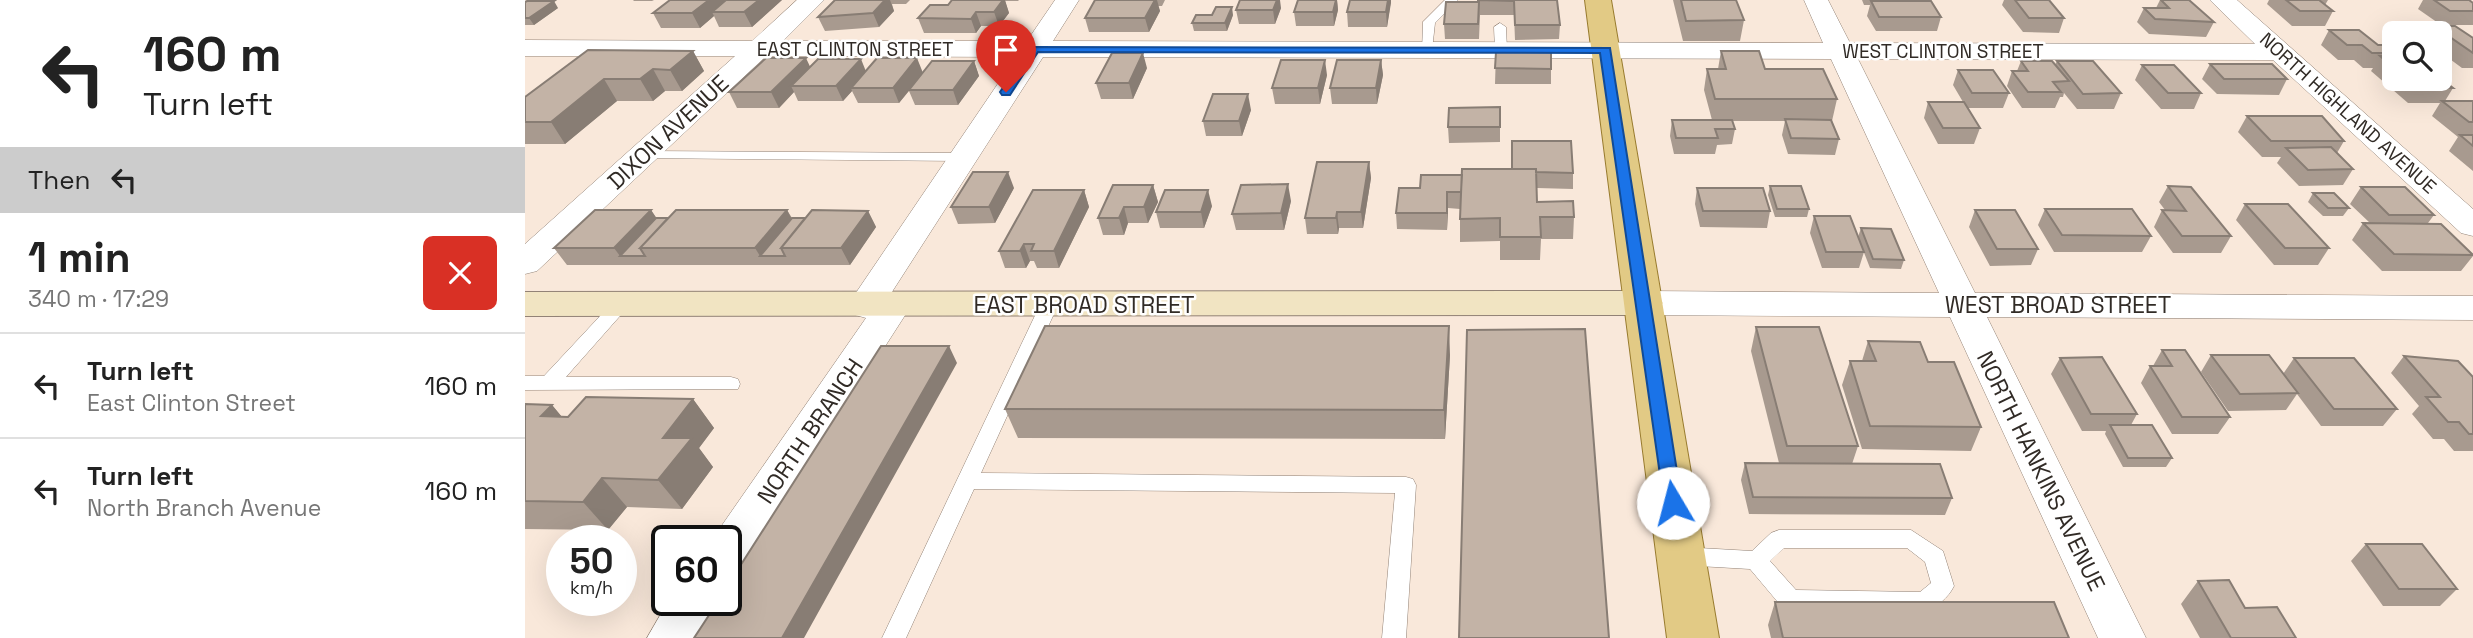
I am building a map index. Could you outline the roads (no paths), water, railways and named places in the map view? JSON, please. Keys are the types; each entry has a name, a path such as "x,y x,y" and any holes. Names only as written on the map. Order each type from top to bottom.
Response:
{"main road":[{"path":"1598,0 1693,638"}],"street":[{"name":"DIXON AVENUE","path":"525,263 811,0"},
{"name":"NORTH BRANCH","path":"742,530 879,306 962,157 1067,0"},
{"name":"NORTH HANKINS AVENUE","path":"1816,0 2122,638"},
{"name":"NORTH HIGHLAND AVENUE","path":"2222,0 2473,226"},
{"name":"EAST CLINTON STREET","path":"525,48 1426,50 1500,39 1606,50"},
{"name":"WEST CLINTON STREET","path":"1606,50 2280,52"},
{"name":"WEST BROAD STREET","path":"1644,303 2473,308"},
{"name":"EAST BROAD STREET","path":"525,304 879,306 1644,303"},
{"path":"671,638 685,616"}],"lane":[{"path":"1426,50 1429,22 1452,0"},
{"path":"643,155 962,157"},
{"path":"551,381 621,304"},
{"path":"894,638 1049,305"},
{"path":"525,383 551,381 731,384"},
{"path":"967,481 1406,485 1394,638"},
{"path":"1681,556 1756,560 1779,539 1911,539 1935,557 1943,586 1924,602 1790,600 1756,560"}]}
